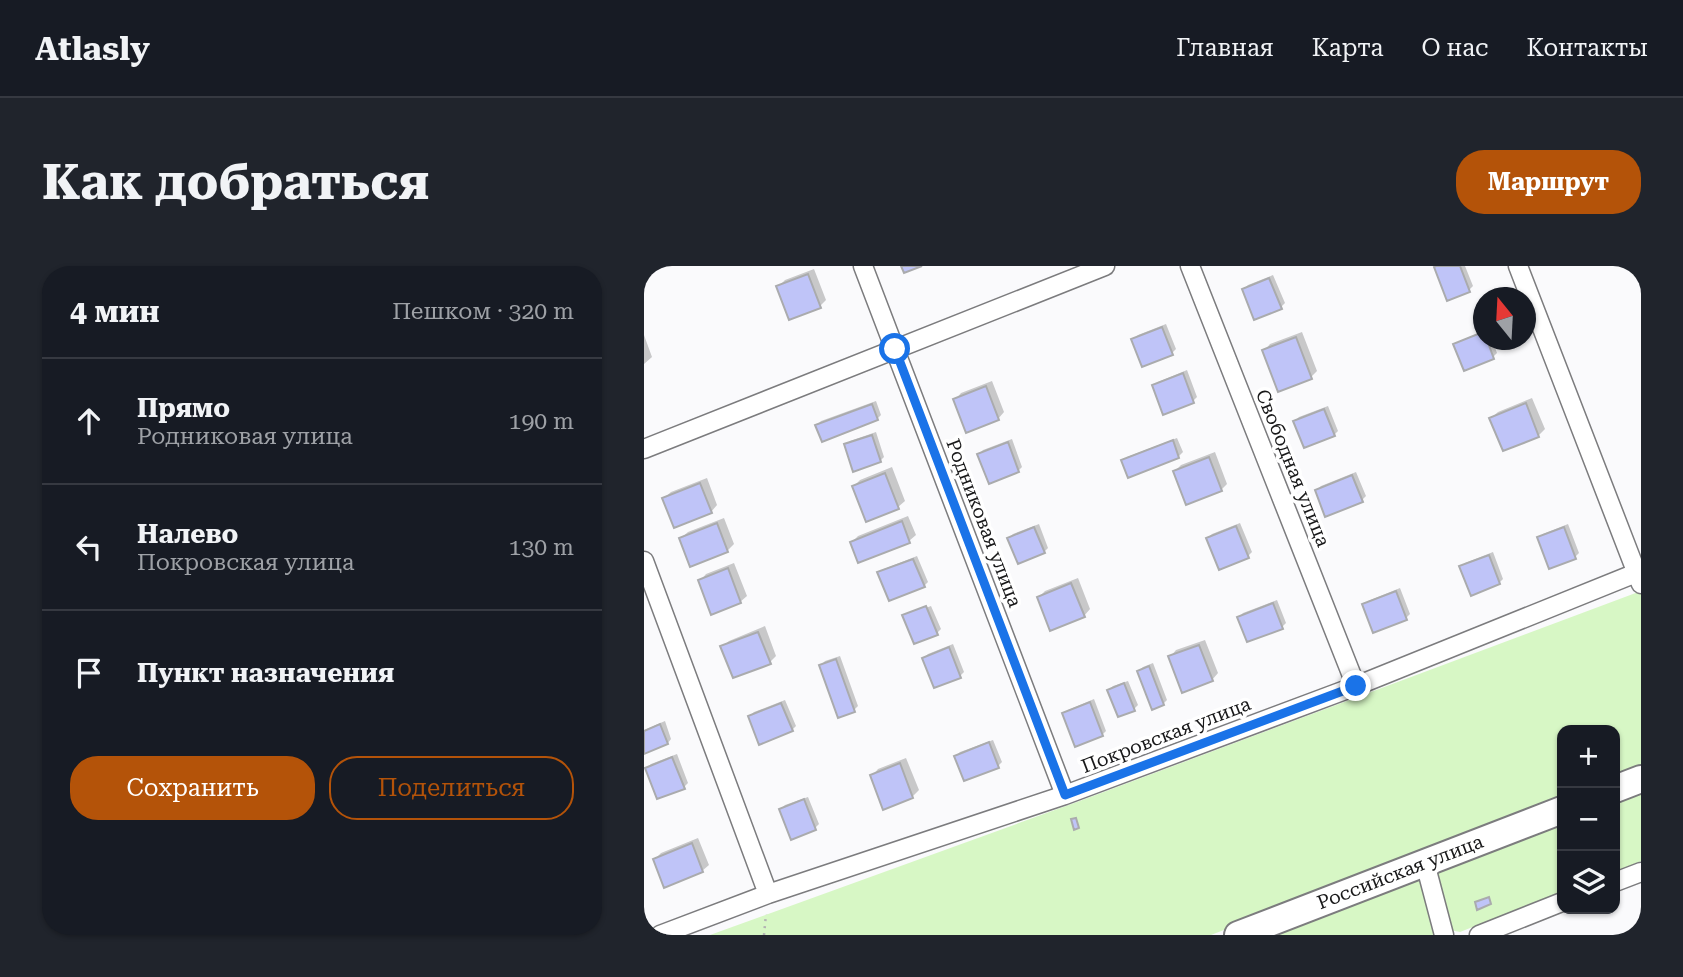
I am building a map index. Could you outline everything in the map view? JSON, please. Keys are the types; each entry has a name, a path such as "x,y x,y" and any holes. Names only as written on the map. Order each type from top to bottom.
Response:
{"main road":[{"path":"1618,788 1641,779"},
{"name":"Российская улица","path":"1238,935 1557,812"}],"street":[{"name":"Родниковая улица","path":"863,266 1065,795"},
{"path":"644,449 1105,266"},
{"name":"Свободная улица","path":"1190,266 1356,686"},
{"path":"1518,266 1640,576"},
{"path":"644,561 768,894"},
{"name":"Покровская улица","path":"660,935 768,894 1065,795 1640,576"},
{"path":"1424,863 1444,935"},
{"path":"1620,880 1641,872"},
{"path":"1479,935 1557,904"}],"green space":[{"path":"1641,591 1641,769 1620,777 1620,725 1557,725 1557,801 1211,935 710,935 1077,802"},
{"path":"1641,792 1641,861 1620,870 1620,851 1620,800"},
{"path":"1557,824 1557,894 1460,932 1450,930 1437,870"},
{"path":"1424,879 1436,935 1269,935 1405,883"}],"building":[{"path":"901,266 922,266 904,273"},
{"path":"1460,266 1470,292 1447,301 1434,267"},
{"path":"808,274 821,308 789,320 776,286"},
{"path":"1269,278 1282,309 1254,320 1242,289"},
{"path":"1162,327 1173,355 1142,367 1131,339"},
{"path":"1473,336 1473,350 1491,350 1494,359 1464,371 1453,344"},
{"path":"1296,337 1312,379 1278,392 1262,350"},
{"path":"1183,373 1194,403 1163,415 1152,385"},
{"path":"986,386 999,420 966,433 953,399"},
{"path":"1526,403 1539,437 1503,451 1489,418"},
{"path":"872,404 878,420 822,442 815,425"},
{"path":"1324,409 1335,436 1304,448 1293,421"},
{"path":"872,435 881,462 853,472 844,444"},
{"path":"1173,440 1179,458 1128,478 1121,460"},
{"path":"1008,442 1019,472 989,484 977,454"},
{"path":"1209,457 1222,491 1186,505 1173,471"},
{"path":"885,473 899,509 866,522 852,486"},
{"path":"1352,475 1363,502 1325,517 1315,490"},
{"path":"700,483 712,513 674,528 662,498"},
{"path":"902,521 910,543 858,563 850,542"},
{"path":"717,523 728,552 690,567 679,538"},
{"path":"1236,526 1249,558 1219,570 1206,538"},
{"path":"1034,527 1045,553 1018,564 1007,538"},
{"path":"1564,527 1576,559 1549,569 1537,537"},
{"path":"1489,555 1500,584 1471,596 1459,566"},
{"path":"913,559 925,587 889,601 877,572"},
{"path":"728,568 741,603 711,615 698,580"},
{"path":"1071,583 1085,617 1050,631 1037,597"},
{"path":"1396,591 1407,620 1373,633 1362,604"},
{"path":"1273,603 1283,629 1247,642 1237,617"},
{"path":"926,606 938,635 914,644 902,615"},
{"path":"758,632 771,664 733,678 720,646"},
{"path":"1199,645 1213,681 1182,693 1168,656"},
{"path":"949,647 961,678 934,688 922,658"},
{"path":"836,659 855,712 838,718 819,665"},
{"path":"1149,666 1164,705 1152,710 1137,671"},
{"path":"1124,683 1135,711 1118,717 1107,690"},
{"path":"1090,702 1103,736 1075,747 1062,713"},
{"path":"781,703 793,731 759,745 748,716"},
{"path":"660,724 668,744 644,754 644,731"},
{"path":"989,742 999,768 964,781 954,756"},
{"path":"672,757 685,789 657,799 645,768"},
{"path":"900,763 913,798 883,810 870,775"},
{"path":"804,799 816,830 791,840 779,809"},
{"path":"1076,818 1079,828 1074,830 1071,819"},
{"path":"692,843 703,872 664,888 653,859"},
{"path":"1489,897 1491,904 1477,910 1475,902"}],"route":[{"path":"895,349 1065,795 1356,686"}]}
